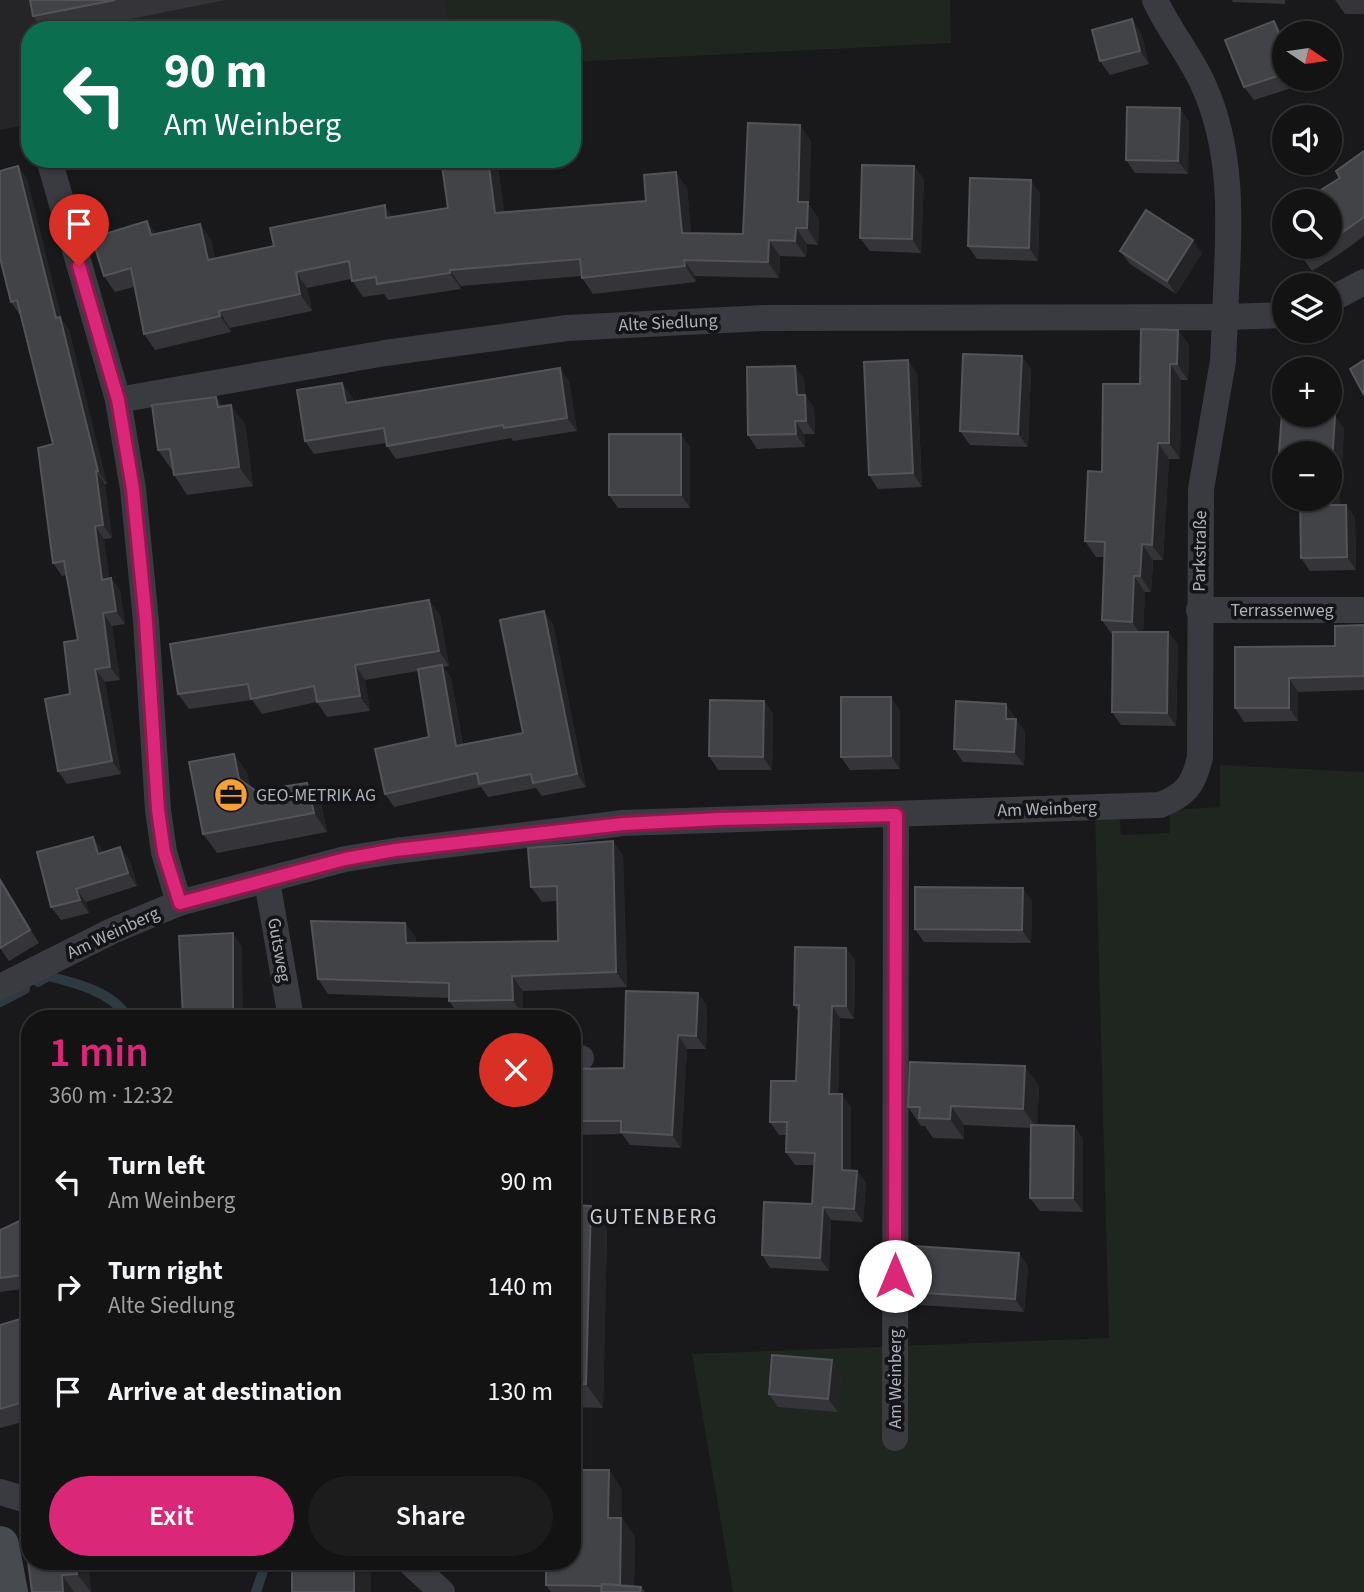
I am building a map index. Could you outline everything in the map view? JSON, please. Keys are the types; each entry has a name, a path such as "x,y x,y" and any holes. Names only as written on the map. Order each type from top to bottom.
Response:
{"street":[{"name":"Parkstraße","path":"1155,0 1203,83 1220,129 1228,170 1229,216 1223,361 1201,489 1200,757 1191,785"},
{"path":"52,168 118,400 133,489 146,621 158,810 164,852 180,903"},
{"path":"1342,294 1364,282"},
{"path":"1225,317 1272,315"},
{"name":"Alte Siedlung","path":"118,400 385,353 567,328 765,318 1225,317"},
{"name":"Terrassenweg","path":"1199,610 1364,610"},
{"name":"Am Weinberg","path":"0,987 111,931 180,903 345,859 395,850 623,824 1160,805 1177,799 1191,785"},
{"name":"Am Weinberg","path":"895,1438 896,815"},
{"name":"Gutsweg","path":"267,881 289,1010"},
{"path":"0,1492 21,1498"},
{"path":"0,1545 9,1592"},
{"path":"418,1570 442,1592"}],"shaded area":[{"path":"0,0 445,0 450,21 21,21 21,126 0,130"},
{"path":"445,0 950,0 951,43 581,62 581,21 449,21"},
{"path":"1220,765 1364,772 1364,1592 733,1592 692,1354 1109,1338 1095,813 1119,812 1121,835 1170,833 1170,810 1220,807"}],"building":[{"path":"30,0 115,0 33,16"},
{"path":"1132,19 1140,51 1100,61 1092,30"},
{"path":"1272,22 1272,78 1244,87 1225,40"},
{"path":"1127,107 1180,108 1178,161 1126,160"},
{"path":"748,123 800,125 798,202 808,202 807,228 796,228 795,241 769,240 768,262 684,260 685,266 582,278 580,259 450,270 450,273 377,284 376,277 352,281 349,261 296,272 300,294 219,311 220,316 144,334 131,268 104,276 92,238 147,221 151,235 200,224 208,260 274,246 270,228 385,205 386,218 448,208 442,168 489,168 495,213 646,201 644,175 676,172 682,233 743,234"},
{"path":"1364,151 1364,217 1342,233 1342,189 1322,189 1340,178 1338,175 1342,175 1342,167"},
{"path":"862,165 914,166 912,239 860,238"},
{"path":"18,166 56,318 60,317 98,471 103,525 95,526 102,580 111,578 116,611 103,613 110,667 95,669 112,761 58,771 45,699 70,694 64,642 78,640 64,561 53,563 38,448 53,444 17,300 11,302 0,258 0,171"},
{"path":"970,178 1031,180 1029,248 968,246"},
{"path":"1146,210 1193,240 1167,281 1120,251"},
{"path":"1141,329 1178,330 1177,364 1170,364 1169,443 1158,443 1152,545 1142,544 1140,576 1134,576 1132,622 1102,620 1105,542 1085,541 1088,471 1102,472 1103,384 1140,384"},
{"path":"963,354 1022,356 1018,434 960,431"},
{"path":"908,360 913,473 869,475 864,362"},
{"path":"1364,360 1364,395 1350,369"},
{"path":"795,366 797,395 805,395 806,421 795,421 796,434 748,435 747,367"},
{"path":"560,368 567,418 504,428 503,425 387,446 384,428 305,441 297,390 342,383 346,403"},
{"path":"216,397 218,407 231,405 239,467 174,475 170,449 158,450 152,405"},
{"path":"1281,427 1334,427 1333,441 1280,441"},
{"path":"609,434 681,434 681,495 609,495"},
{"path":"1342,505 1346,505 1347,557 1301,558 1300,511 1342,511"},
{"path":"429,600 439,651 355,665 360,696 317,702 314,686 251,699 248,684 178,694 170,644"},
{"path":"544,611 577,774 533,783 531,774 479,784 477,773 385,794 375,749 429,737 418,669 442,665 456,746 523,733 500,620"},
{"path":"1364,625 1364,676 1289,678 1289,708 1235,708 1235,647 1335,646 1335,626"},
{"path":"1113,632 1168,632 1167,713 1112,712"},
{"path":"841,697 891,697 891,756 841,757"},
{"path":"710,700 764,701 763,757 709,756"},
{"path":"956,701 1006,704 1006,719 1016,719 1014,752 954,749"},
{"path":"234,754 239,779 256,791 307,783 314,813 203,834 189,762"},
{"path":"93,837 98,854 120,847 128,873 76,889 80,900 51,907 37,852"},
{"path":"613,841 616,972 512,976 513,1000 449,1001 449,983 318,979 311,921 405,923 406,943 558,941 557,886 531,887 528,848"},
{"path":"0,880 30,930 0,948"},
{"path":"915,887 1023,888 1022,930 915,929"},
{"path":"233,933 233,1010 183,1010 179,936"},
{"path":"795,947 846,948 846,1006 832,1006 829,1094 842,1094 842,1170 857,1171 854,1209 823,1207 820,1258 762,1255 764,1202 812,1204 815,1153 786,1152 787,1122 770,1122 771,1081 796,1081 799,1005 794,1005"},
{"path":"626,991 698,993 696,1036 678,1035 672,1135 621,1132 621,1121 581,1121 581,1069 624,1068"},
{"path":"910,1062 1025,1066 1023,1109 951,1106 950,1119 919,1118 920,1107 908,1107"},
{"path":"1031,1125 1074,1126 1073,1198 1030,1198"},
{"path":"581,1205 591,1206 586,1384 581,1384"},
{"path":"21,1220 21,1275 0,1278 0,1230"},
{"path":"914,1246 1019,1253 1015,1299 911,1292"},
{"path":"21,1319 21,1403 0,1409 0,1325"},
{"path":"772,1355 832,1360 828,1399 769,1394"},
{"path":"581,1470 609,1470 608,1518 621,1518 620,1585 546,1585 546,1570 581,1570"},
{"path":"29,1570 77,1570 77,1574 62,1575 63,1592 32,1592"},
{"path":"292,1570 354,1570 354,1592 292,1592"},
{"path":"602,1584 641,1587 640,1592 601,1592"}],"waterway":[{"path":"38,982 48,976 70,982 103,995 122,1010"},
{"path":"0,1002 25,989"},
{"path":"256,1592 263,1570"}],"place":[{"name":"GEO-METRIK AG","path":"231,795"}],"district":[{"name":"GUTENBERG","path":"654,1217"}],"route":[{"path":"79,266 118,400 133,489 146,621 158,810 164,852 180,903 345,859 395,850 623,824 896,815 895,1276"}]}
